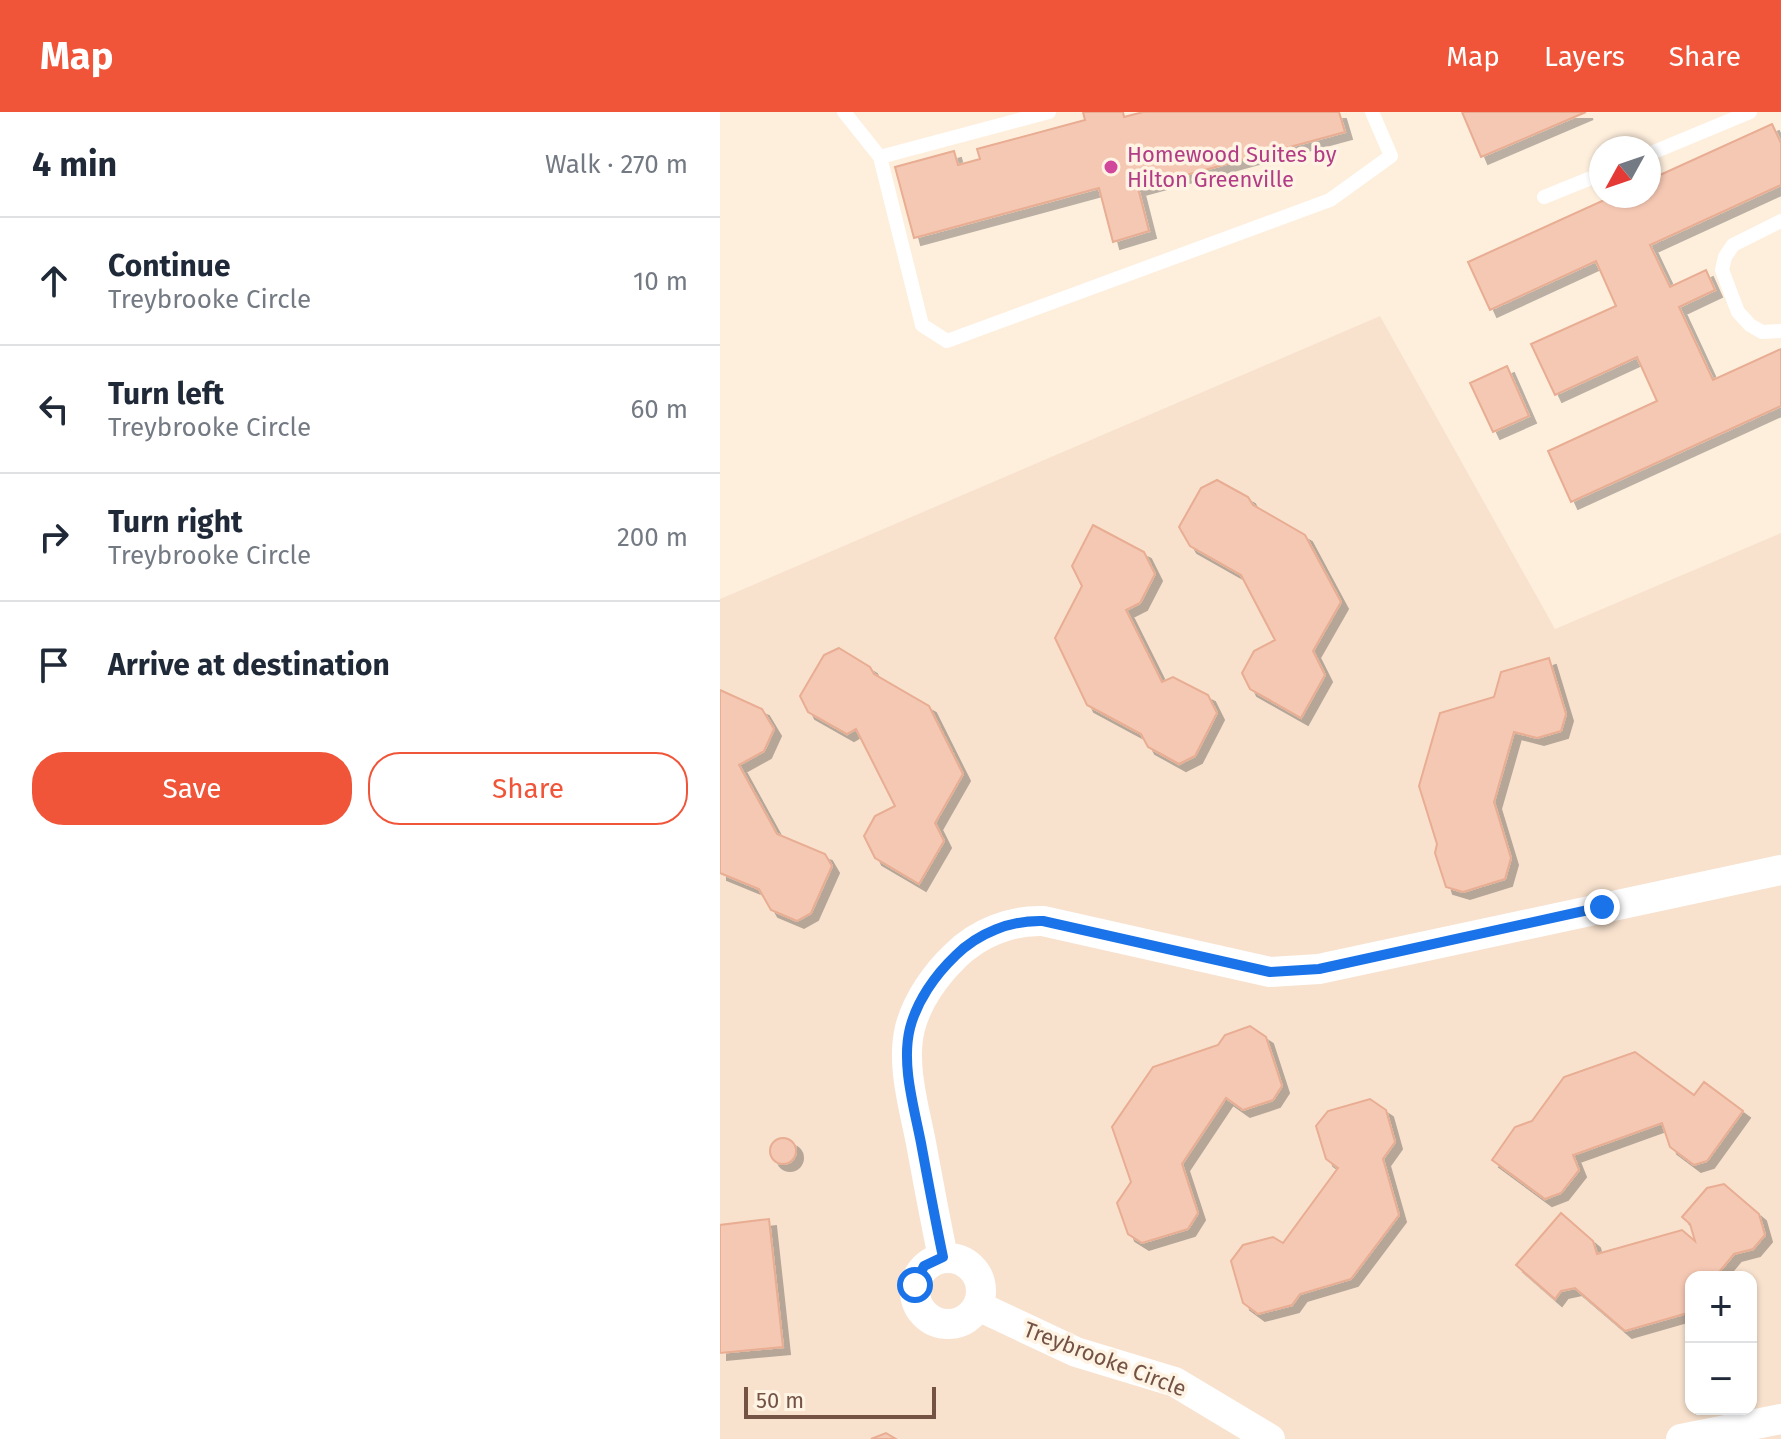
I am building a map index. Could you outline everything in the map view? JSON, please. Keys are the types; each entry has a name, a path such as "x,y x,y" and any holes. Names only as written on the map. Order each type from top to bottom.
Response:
{"street":[{"path":"943,1257 911,1093 909,1029 921,999 939,974 964,947 986,933 1017,923 1043,921 1270,972 1307,970 1781,870"},
{"path":"943,1257 964,1261 972,1267 981,1286 978,1306 972,1315 952,1324 932,1320 917,1305 915,1285 924,1266 943,1257"},
{"name":"Treybrooke Circle","path":"978,1306 1076,1352 1175,1382 1270,1439"},
{"path":"1681,1439 1781,1419"}],"lane":[{"path":"844,112 880,157 922,325 947,341 1330,200 1391,156 1372,112"},
{"path":"880,157 1049,112"},
{"path":"1661,149 1750,112"},
{"path":"1544,197 1589,179"},
{"path":"1781,221 1733,245 1725,257 1722,270 1738,312 1750,325 1762,332 1781,331"}],"shaded area":[{"path":"1380,316 1555,629 1781,533 1781,1439 720,1439 720,599"}],"building":[{"path":"1083,112 1123,112 1124,117 1143,112 1339,112 1345,132 1138,188 1149,231 1113,242 1099,188 914,238 895,167 954,151 958,165 980,159 977,149 1085,120"},
{"path":"1462,112 1586,112 1481,157"},
{"path":"1772,124 1781,143 1781,185 1650,245 1670,287 1706,270 1715,290 1679,307 1713,380 1781,349 1781,406 1571,502 1548,451 1657,401 1637,357 1555,395 1531,344 1616,306 1596,261 1490,310 1468,262 1589,207 1661,208 1661,175"},
{"path":"1507,366 1529,416 1493,432 1470,383"},
{"path":"1217,480 1305,535 1341,602 1313,651 1325,675 1301,718 1250,689 1242,673 1254,651 1275,640 1241,575 1190,546 1179,527 1201,488"},
{"path":"1093,525 1144,552 1155,574 1140,603 1126,610 1162,682 1173,677 1208,695 1217,713 1195,756 1179,764 1148,747 1141,734 1087,705 1055,638 1082,586 1072,566"},
{"path":"839,648 870,667 874,674 929,706 963,774 935,823 944,841 919,884 875,858 864,836 875,816 895,806 856,729 847,734 808,712 800,696 824,655"},
{"path":"1549,658 1566,714 1561,731 1537,738 1514,732 1494,802 1511,858 1505,879 1463,892 1446,887 1435,853 1437,844 1419,786 1440,713 1494,697 1501,672"},
{"path":"720,690 762,709 774,729 764,751 739,765 777,834 825,854 832,866 811,913 797,921 771,910 759,889 720,873"},
{"path":"1250,1026 1266,1037 1282,1086 1273,1100 1243,1110 1226,1098 1182,1164 1198,1213 1188,1229 1142,1243 1128,1234 1117,1203 1131,1182 1112,1127 1153,1067 1218,1045 1225,1035"},
{"path":"1635,1052 1694,1095 1704,1082 1743,1111 1707,1161 1694,1165 1670,1147 1662,1123 1573,1155 1579,1170 1561,1193 1545,1199 1492,1160 1515,1127 1532,1121 1564,1077"},
{"path":"1370,1099 1386,1110 1395,1142 1383,1159 1399,1215 1351,1279 1300,1294 1292,1305 1258,1314 1243,1303 1231,1261 1243,1245 1273,1237 1283,1243 1338,1168 1326,1159 1316,1126 1328,1111"},
{"path":"783,1138 792,1142 796,1151 792,1160 783,1164 774,1160 770,1151 774,1142"},
{"path":"1724,1184 1759,1214 1765,1235 1753,1249 1734,1254 1720,1271 1685,1271 1685,1314 1625,1331 1575,1288 1561,1291 1555,1299 1516,1265 1561,1213 1593,1241 1597,1254 1682,1230 1695,1241 1690,1224 1682,1217 1707,1188"},
{"path":"769,1219 783,1347 720,1353 720,1225"},
{"path":"886,1433 896,1439 871,1439"}],"place":[{"name":"Homewood Suites by Hilton Greenville","path":"1111,167"}],"route":[{"path":"915,1285 924,1266 943,1257 911,1093 909,1029 921,999 951,959 986,933 1017,923 1043,921 1270,972 1319,969 1602,907"}]}
